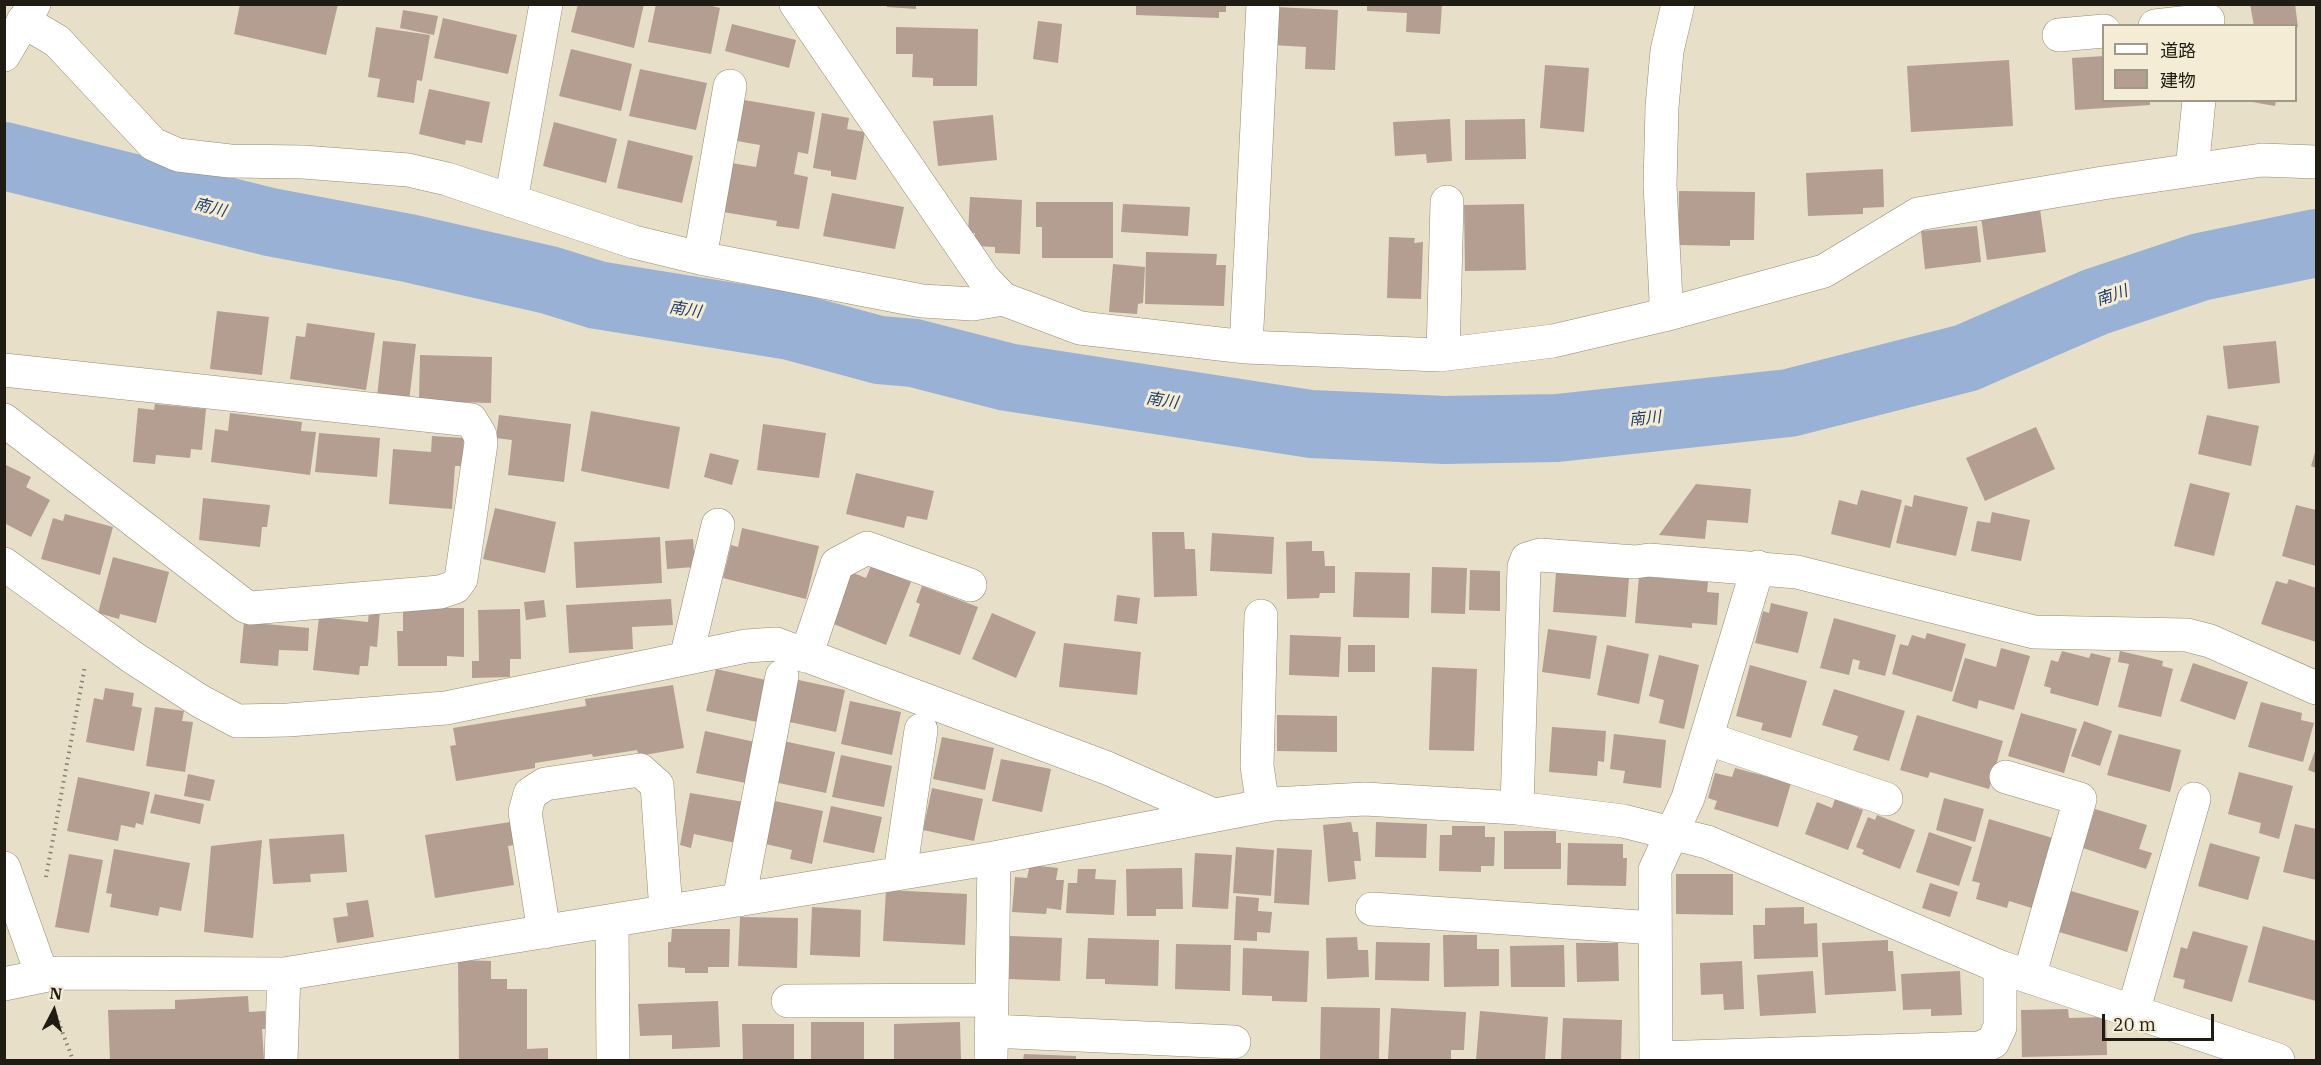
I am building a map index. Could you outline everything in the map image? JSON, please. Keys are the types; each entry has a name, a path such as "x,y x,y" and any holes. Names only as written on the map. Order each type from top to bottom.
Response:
{"street":[{"path":"511,201 546,4"},
{"path":"796,4 984,279 1003,299 1080,328 1246,348 1443,354 1553,341 1664,315 1824,271 1918,214 2262,160 2316,162"},
{"path":"1246,348 1263,4"},
{"path":"1664,315 1666,300 1660,185 1662,108 1667,51 1678,4"},
{"path":"5,54 29,13 153,144 178,155 230,161 303,162 408,170 447,179 634,242 700,258 922,301 973,304 1003,299"},
{"path":"2167,24 2208,17"},
{"path":"2059,36 2102,31"},
{"path":"700,258 730,86"},
{"path":"2192,170 2199,102"},
{"path":"1443,354 1447,202"},
{"path":"4,370 471,420 480,435 481,443 461,579 455,587 440,592 251,608 245,606 4,420"},
{"path":"686,658 718,525"},
{"path":"739,900 794,666 837,564 867,548 970,585"},
{"path":"1517,808 1524,567 1527,559 1540,555 1758,567 1797,572 2034,632 2170,633 2197,636 2316,688"},
{"path":"4,564 200,701 237,722 446,708 746,646 776,644 794,666 1107,768 1214,815"},
{"path":"1758,567 1688,798 1655,870 1656,1059 1980,1048 1993,1042 2000,1027 2015,972 2080,799 2006,777"},
{"path":"1261,616 1257,766 1263,806"},
{"path":"900,873 921,730"},
{"path":"1706,738 1886,798"},
{"path":"544,932 525,812 530,794 545,784 640,770 657,785 666,911"},
{"path":"4,984 57,972 284,974 994,858 1263,806 1310,800 1356,799 1517,808 1623,822 1707,842 2015,972 2278,1060"},
{"path":"2133,1012 2194,799"},
{"path":"991,1030 994,858"},
{"path":"4,868 42,975"},
{"path":"1372,909 1655,928"},
{"path":"612,921 613,1060"},
{"path":"281,1060 284,974"},
{"path":"788,1001 991,1030 1234,1042"}],"path":[{"path":"44,887 93,628"},
{"path":"42,975 73,1060"}],"building":[{"path":"240,4 338,4 326,55 234,34"},
{"path":"578,4 644,4 634,48 571,32"},
{"path":"656,4 704,4 720,8 711,54 648,42"},
{"path":"887,4 916,4 916,9 887,7"},
{"path":"1136,4 1226,4 1226,12 1219,12 1219,18 1136,15"},
{"path":"1367,4 1442,4 1440,34 1406,32 1407,13 1367,11"},
{"path":"2250,4 2295,4 2298,27 2297,24 2254,24"},
{"path":"1275,7 1338,10 1335,70 1305,69 1306,47 1273,45"},
{"path":"403,10 438,16 434,35 400,28"},
{"path":"443,18 517,35 508,74 434,58"},
{"path":"1038,21 1062,24 1058,63 1033,59"},
{"path":"732,24 796,40 789,68 725,51"},
{"path":"376,27 430,35 422,81 417,80 414,103 377,97 380,79 368,77"},
{"path":"896,27 978,29 977,86 933,86 933,78 912,77 913,54 896,54"},
{"path":"571,49 632,64 621,111 559,96"},
{"path":"2102,56 2102,102 2150,102 2150,105 2075,110 2072,58"},
{"path":"2009,60 2013,126 1911,132 1907,66"},
{"path":"1545,65 1589,68 1584,132 1540,128"},
{"path":"640,69 707,83 696,130 629,116"},
{"path":"429,89 490,102 482,143 466,140 465,145 419,134"},
{"path":"744,100 815,112 808,154 798,152 794,174 808,177 799,229 776,226 777,221 723,212 731,163 756,167 760,145 737,141"},
{"path":"2252,102 2276,102 2275,106"},
{"path":"822,113 849,118 847,129 865,132 856,180 831,176 831,171 813,168"},
{"path":"993,115 997,160 938,166 933,121"},
{"path":"1450,119 1452,161 1427,163 1426,154 1395,156 1393,122"},
{"path":"1525,119 1526,159 1465,160 1465,120"},
{"path":"554,122 617,139 606,183 543,166"},
{"path":"628,140 693,156 682,203 617,188"},
{"path":"1883,169 1884,207 1863,208 1863,214 1808,216 1806,173"},
{"path":"1679,191 1755,192 1754,240 1730,240 1730,246 1678,245"},
{"path":"832,193 904,207 895,249 823,236"},
{"path":"970,197 1022,200 1020,254 995,253 995,247 975,246 975,233 968,233"},
{"path":"1036,202 1113,202 1113,258 1042,258 1042,227 1036,227"},
{"path":"1123,204 1190,207 1188,236 1121,232"},
{"path":"1524,204 1526,270 1465,271 1464,205"},
{"path":"2040,209 2046,252 1987,260 1981,217"},
{"path":"1977,226 1981,262 1925,269 1921,231"},
{"path":"1389,237 1415,238 1414,243 1423,242 1421,299 1387,298"},
{"path":"1146,252 1217,254 1216,265 1226,265 1224,306 1145,304"},
{"path":"1113,264 1145,267 1143,303 1138,304 1137,314 1109,312"},
{"path":"217,311 269,317 262,375 210,369"},
{"path":"307,323 375,333 366,390 290,379 296,336 305,337"},
{"path":"383,341 416,344 409,401 377,397"},
{"path":"2276,341 2280,383 2228,389 2223,346"},
{"path":"420,355 492,357 491,403 419,401"},
{"path":"155,404 206,409 202,450 191,449 190,458 156,455 155,464 133,462 138,408 154,410"},
{"path":"591,411 680,427 669,489 581,471"},
{"path":"230,413 302,422 301,431 316,432 310,475 211,462 215,429 228,431"},
{"path":"499,415 571,424 564,482 508,475 512,440 496,438"},
{"path":"2207,415 2259,426 2251,466 2198,454"},
{"path":"763,424 826,433 819,478 757,470"},
{"path":"2036,427 2055,469 1985,501 1966,458"},
{"path":"319,433 380,438 377,477 315,472"},
{"path":"432,436 464,438 462,466 455,466 452,509 389,504 393,449 431,452"},
{"path":"2316,449 2316,468 2311,466"},
{"path":"710,453 739,460 732,485 704,477"},
{"path":"4,464 31,477 26,487 50,500 31,537 4,523"},
{"path":"856,473 934,491 927,520 907,516 904,528 846,514"},
{"path":"2190,483 2230,493 2214,556 2174,546"},
{"path":"1696,484 1751,489 1748,523 1707,520 1705,539 1659,535"},
{"path":"1861,490 1902,500 1890,548 1831,534 1839,500 1857,505"},
{"path":"1914,495 1968,507 1956,556 1896,543 1905,505 1912,507"},
{"path":"203,498 270,505 267,527 262,527 260,547 199,540"},
{"path":"2296,505 2316,510 2316,566 2282,556"},
{"path":"495,508 556,522 545,573 483,559"},
{"path":"1992,512 2030,520 2021,561 1971,551 1977,521 1990,523"},
{"path":"65,514 113,527 100,575 41,559 53,518 63,521"},
{"path":"742,528 819,546 806,599 723,578 731,545 738,547"},
{"path":"1152,532 1184,532 1185,549 1195,549 1197,596 1154,597"},
{"path":"1212,533 1274,537 1272,574 1210,571"},
{"path":"660,537 662,583 576,588 574,542"},
{"path":"693,539 695,567 667,569 665,541"},
{"path":"1312,541 1312,551 1324,551 1325,566 1335,566 1335,593 1320,593 1319,598 1287,599 1286,542"},
{"path":"113,557 169,572 156,623 120,614 119,619 98,613"},
{"path":"871,566 911,582 886,645 831,623 851,572 866,578"},
{"path":"1432,567 1467,568 1465,614 1431,613"},
{"path":"1470,570 1500,571 1500,611 1469,610"},
{"path":"1355,572 1410,573 1409,618 1353,617"},
{"path":"1556,573 1629,578 1626,617 1553,612"},
{"path":"1639,576 1708,582 1707,592 1719,593 1717,625 1692,623 1692,628 1635,623"},
{"path":"2289,579 2316,588 2316,642 2261,624 2276,581 2287,584"},
{"path":"922,586 978,607 960,655 909,636 920,604 916,602"},
{"path":"1117,595 1140,598 1137,624 1114,621"},
{"path":"671,599 673,625 632,627 633,649 569,653 566,605"},
{"path":"544,600 546,617 526,620 524,602"},
{"path":"1771,603 1808,612 1798,653 1755,643 1763,611 1769,613"},
{"path":"403,608 464,608 464,657 447,656 447,666 398,666 397,631 403,631"},
{"path":"520,609 521,659 510,659 510,677 472,678 472,661 479,661 478,610"},
{"path":"369,611 380,611 377,647 370,646 368,666 360,666 359,675 313,670 319,617 368,622"},
{"path":"992,613 1036,632 1016,678 972,659"},
{"path":"1834,618 1896,635 1885,676 1858,669 1860,661 1853,659 1849,675 1820,668"},
{"path":"244,622 309,628 308,651 279,650 278,666 240,663"},
{"path":"1548,629 1597,636 1590,679 1542,672"},
{"path":"1927,633 1966,644 1952,692 1892,674 1900,644 1908,646 1912,635 1925,639"},
{"path":"1290,635 1341,637 1339,677 1289,675"},
{"path":"1064,643 1141,652 1137,695 1059,687"},
{"path":"1348,645 1375,645 1375,672 1348,672"},
{"path":"1607,645 1649,654 1639,704 1597,695"},
{"path":"2001,648 2030,656 2014,710 1979,700 1977,709 1952,701 1965,658 1996,667"},
{"path":"2062,651 2089,658 2091,653 2111,658 2098,706 2050,693 2051,688 2044,686 2051,660 2058,662"},
{"path":"2120,651 2163,661 2162,666 2173,669 2161,717 2118,707 2129,664 2118,662"},
{"path":"1659,655 1699,665 1684,729 1659,723 1664,700 1649,696"},
{"path":"2193,663 2248,682 2235,720 2180,701"},
{"path":"1750,665 1807,681 1791,738 1761,730 1763,723 1736,716"},
{"path":"1432,667 1477,669 1474,751 1429,750"},
{"path":"716,669 766,680 757,722 706,711"},
{"path":"794,679 845,690 836,732 785,721"},
{"path":"673,685 684,748 639,756 637,750 593,757 592,754 535,763 535,768 456,781 450,746 456,745 453,728 586,706 585,699"},
{"path":"105,688 134,693 132,706 142,708 134,751 86,742 94,698 103,700"},
{"path":"1834,689 1905,711 1889,761 1853,750 1858,736 1822,725"},
{"path":"850,701 901,712 892,755 841,744"},
{"path":"2261,702 2302,713 2301,720 2314,723 2303,762 2248,747"},
{"path":"155,707 184,711 182,721 193,722 185,772 146,766"},
{"path":"2021,713 2077,729 2064,773 2008,756"},
{"path":"1277,715 1337,716 1337,752 1277,751"},
{"path":"1917,715 2003,741 1989,789 1930,772 1928,778 1900,770"},
{"path":"2084,721 2112,731 2100,766 2071,756"},
{"path":"1552,727 1606,731 1604,762 1598,761 1597,776 1549,772"},
{"path":"705,731 755,742 746,783 696,773"},
{"path":"1614,734 1666,740 1661,788 1623,783 1625,771 1610,769"},
{"path":"2119,734 2181,750 2170,792 2107,775"},
{"path":"942,737 994,748 985,790 933,779"},
{"path":"783,741 835,752 826,793 774,782"},
{"path":"2316,748 2316,773 2308,770"},
{"path":"841,755 892,766 884,807 832,797"},
{"path":"1001,759 1051,769 1042,812 992,801"},
{"path":"1735,768 1791,783 1778,827 1714,809 1717,801 1708,798 1715,773 1732,777"},
{"path":"2239,772 2293,786 2279,839 2259,833 2261,823 2228,814"},
{"path":"188,774 215,780 210,801 184,796"},
{"path":"78,777 150,792 143,825 136,823 135,828 121,825 118,841 67,831"},
{"path":"932,788 983,799 974,841 923,830"},
{"path":"690,793 744,802 736,843 694,834 691,848 680,845"},
{"path":"155,794 204,804 200,824 150,813"},
{"path":"1944,798 1984,809 1975,842 1936,830"},
{"path":"1835,799 1863,810 1848,850 1805,834 1817,802 1832,808"},
{"path":"770,800 823,811 812,864 790,859 792,850 761,843"},
{"path":"831,806 882,817 874,853 823,842"},
{"path":"2095,809 2147,825 2139,849 2152,853 2146,869 2083,848"},
{"path":"1877,815 1915,830 1900,869 1862,854 1864,850 1856,847 1868,817 1875,820"},
{"path":"1989,819 2056,839 2035,909 2009,901 2007,908 1976,899 1980,883 1972,881"},
{"path":"517,821 521,844 508,846 514,885 435,898 425,835"},
{"path":"1351,822 1353,832 1358,832 1361,861 1354,861 1356,879 1328,882 1323,825"},
{"path":"1376,822 1427,824 1426,858 1375,857"},
{"path":"2295,824 2316,829 2316,880 2283,872"},
{"path":"1452,826 1485,826 1485,837 1495,837 1494,866 1481,866 1481,872 1439,871 1440,835 1452,835"},
{"path":"1504,831 1556,831 1556,843 1561,843 1561,869 1504,869"},
{"path":"1929,832 1972,847 1959,886 1916,872"},
{"path":"344,834 347,872 310,874 311,882 273,884 269,839"},
{"path":"262,840 253,938 204,932 211,846"},
{"path":"1568,843 1623,844 1623,858 1627,858 1626,886 1567,885"},
{"path":"2210,843 2260,857 2248,900 2198,886"},
{"path":"1236,847 1274,850 1271,896 1233,893"},
{"path":"1277,848 1312,850 1309,905 1274,903"},
{"path":"114,849 190,863 181,911 160,907 158,916 110,907 112,894 106,893"},
{"path":"1195,853 1232,855 1228,909 1192,907"},
{"path":"69,854 103,860 89,933 55,927"},
{"path":"1030,865 1058,868 1056,880 1064,880 1061,910 1047,908 1046,914 1012,912 1015,877 1027,878"},
{"path":"1182,868 1183,909 1156,909 1156,916 1127,916 1126,869"},
{"path":"1078,869 1096,869 1095,879 1116,880 1114,915 1066,913 1068,883 1077,883"},
{"path":"1676,874 1733,874 1733,915 1676,914"},
{"path":"1930,883 1958,892 1950,917 1922,908"},
{"path":"886,890 967,894 965,945 883,941"},
{"path":"2071,891 2139,911 2127,952 2059,932"},
{"path":"1236,896 1259,898 1258,911 1272,912 1270,933 1257,932 1257,941 1234,940"},
{"path":"368,900 374,937 337,943 333,918 348,916 346,903"},
{"path":"812,907 861,910 860,957 810,955"},
{"path":"1804,907 1804,924 1817,923 1818,957 1754,959 1753,925 1765,925 1765,908"},
{"path":"740,917 798,918 797,968 738,966"},
{"path":"2263,926 2316,941 2316,1001 2248,982"},
{"path":"672,929 730,929 729,967 708,967 708,973 685,973 685,968 668,967 668,942 671,942"},
{"path":"2193,931 2248,946 2232,1002 2183,988 2185,980 2173,977 2181,947 2187,949"},
{"path":"1443,935 1477,935 1477,949 1499,949 1499,986 1444,987"},
{"path":"1010,936 1062,938 1060,981 1009,979"},
{"path":"1357,937 1358,950 1368,950 1369,977 1327,979 1326,938"},
{"path":"1088,938 1159,940 1158,986 1105,984 1105,979 1086,979"},
{"path":"1888,940 1888,951 1893,951 1896,991 1825,995 1822,943"},
{"path":"1376,942 1430,943 1429,981 1375,980"},
{"path":"1576,943 1618,943 1619,981 1577,982"},
{"path":"1176,944 1231,945 1230,991 1175,989"},
{"path":"1564,945 1565,987 1511,987 1510,946"},
{"path":"1243,948 1309,951 1307,1002 1272,1001 1272,996 1242,995"},
{"path":"458,960 491,961 491,979 507,979 507,989 527,989 527,1049 548,1048 548,1060 459,1060"},
{"path":"1742,961 1744,1009 1724,1010 1723,994 1701,995 1700,963"},
{"path":"1813,971 1816,1013 1760,1016 1757,975"},
{"path":"1960,971 1962,1015 1931,1016 1931,1009 1903,1010 1901,974"},
{"path":"248,996 249,1012 265,1011 266,1029 262,1029 264,1060 110,1060 108,1010 175,1009 175,1000"},
{"path":"718,1001 720,1047 672,1049 672,1035 640,1036 638,1004"},
{"path":"1321,1007 1380,1008 1379,1060 1320,1060"},
{"path":"1391,1008 1466,1012 1464,1050 1451,1050 1451,1060 1388,1059"},
{"path":"2068,1009 2069,1018 2106,1017 2107,1055 2022,1057 2021,1010"},
{"path":"1480,1011 1548,1017 1545,1060 1476,1060"},
{"path":"1563,1018 1622,1020 1621,1060 1561,1060"},
{"path":"811,1022 864,1022 864,1060 811,1060"},
{"path":"960,1022 961,1060 894,1060 894,1024"},
{"path":"742,1024 794,1024 794,1060 743,1060"},
{"path":"1024,1054 1076,1056 1076,1060 1023,1060"}],"waterway":[{"name":"南川","path":"4,156 270,222 408,248 549,280 597,295 790,326 879,350 914,353 1007,377 1311,424 1444,430 1557,428 1789,403 1966,358 2095,302 2200,267 2316,243"}]}
